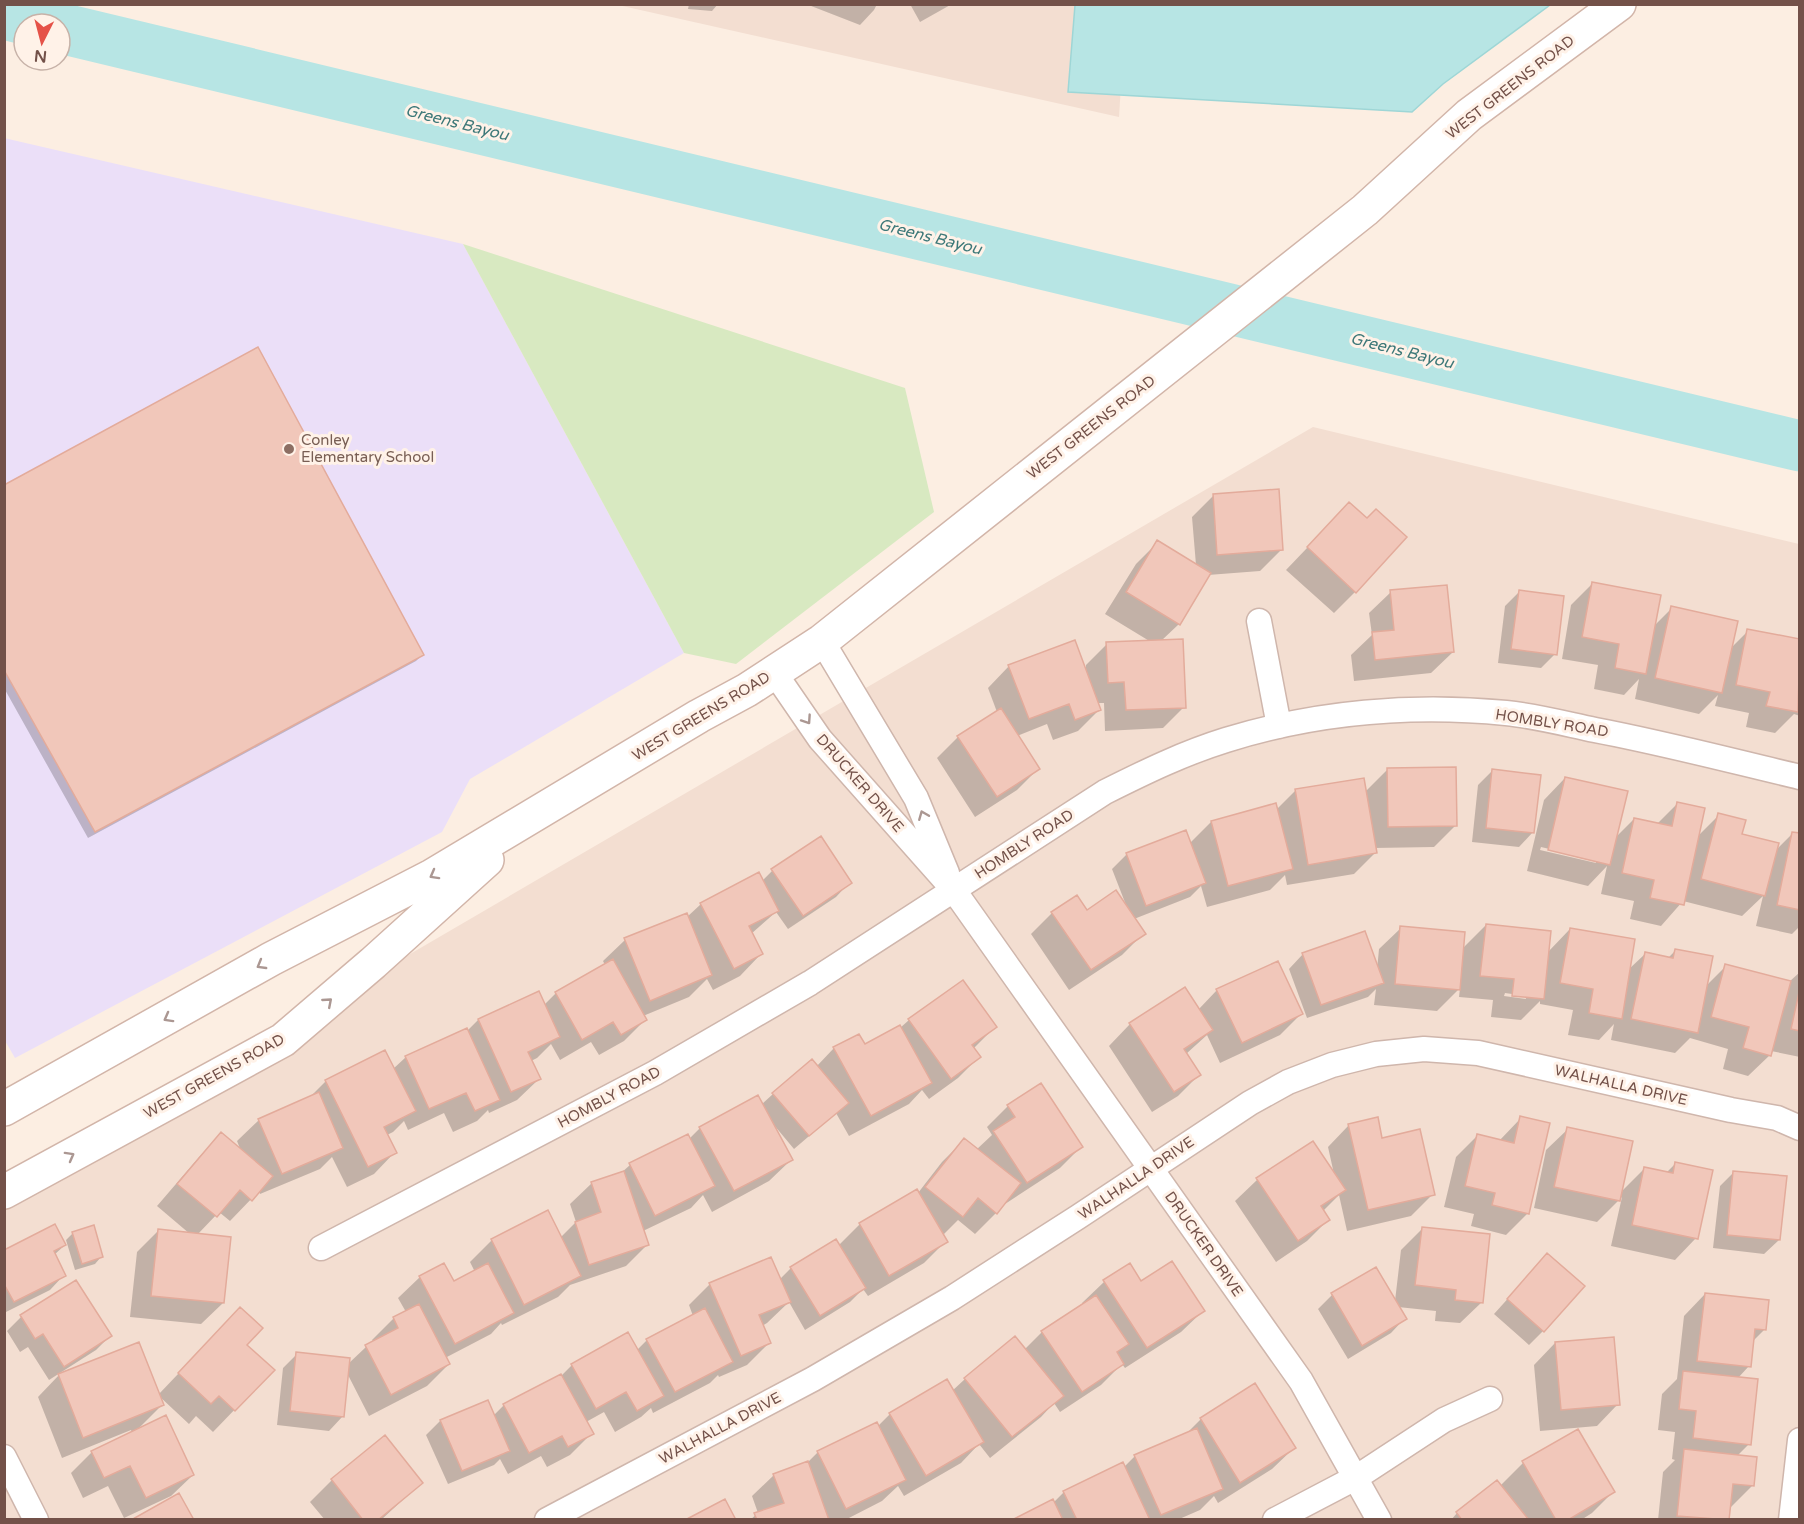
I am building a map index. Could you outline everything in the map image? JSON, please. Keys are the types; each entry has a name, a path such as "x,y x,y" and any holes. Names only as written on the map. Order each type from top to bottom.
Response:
{"main road":[{"name":"WEST GREENS ROAD","path":"4,1109 271,959 432,876 822,641 1365,210 1469,115 1619,4"},
{"name":"WEST GREENS ROAD","path":"4,1192 283,1040 373,963 538,813"}],"street":[{"path":"1259,621 1279,726"},
{"name":"DRUCKER DRIVE","path":"822,641 916,798 953,889"},
{"name":"DRUCKER DRIVE","path":"774,672 820,739 953,889 1301,1380 1379,1520"},
{"name":"HOMBLY ROAD","path":"321,1248 655,1073 810,983 1105,792 1146,771 1227,740 1315,719 1397,711 1506,713 1629,736 1800,777"},
{"name":"WALHALLA DRIVE","path":"547,1520 813,1379 952,1298 1250,1102 1288,1082 1332,1065 1376,1054 1424,1049 1478,1053 1731,1110 1777,1118 1800,1128"},
{"path":"1777,1118 1800,1109"},
{"path":"1275,1520 1357,1477 1444,1420 1490,1399"},
{"path":"1791,1520 1800,1440"},
{"path":"4,1457 36,1520"}],"shaded area":[{"path":"618,5 1126,5 1119,117"},
{"name":"Conley Elementary School","path":"4,138 463,244 684,653 470,779 442,832 15,1058 4,1039"},
{"path":"1313,427 1799,544 1799,1519 5,1519 4,1191"}],"green space":[{"path":"463,244 905,388 934,512 736,664 684,653"}],"water":[{"path":"1075,4 1550,5 1443,84 1412,112 1068,92"}],"building":[{"path":"258,347 424,655 95,832 4,670 4,485"},
{"path":"1279,489 1283,550 1217,555 1213,494"},
{"path":"1349,502 1367,518 1376,509 1407,537 1356,593 1307,547"},
{"path":"1157,540 1211,573 1180,625 1126,592"},
{"path":"1592,582 1661,595 1646,674 1615,668 1619,644 1582,637"},
{"path":"1447,585 1454,652 1375,660 1372,632 1394,630 1390,590"},
{"path":"1519,590 1564,596 1557,655 1511,649"},
{"path":"1671,606 1738,621 1722,693 1655,678"},
{"path":"1747,629 1800,639 1798,712 1766,706 1770,692 1736,685"},
{"path":"1183,639 1186,708 1126,710 1124,682 1108,683 1106,642"},
{"path":"1075,640 1101,710 1075,720 1069,704 1029,719 1008,665"},
{"path":"1001,708 1040,769 997,797 957,736"},
{"path":"1456,767 1457,826 1388,827 1387,768"},
{"path":"1492,769 1541,775 1534,833 1486,828"},
{"path":"1565,777 1628,791 1610,865 1548,850"},
{"path":"1364,778 1377,853 1308,865 1295,789"},
{"path":"1677,802 1705,808 1684,905 1650,898 1654,880 1622,873 1634,818 1672,826"},
{"path":"1276,803 1293,869 1228,886 1211,821"},
{"path":"1718,813 1746,820 1742,834 1779,843 1765,896 1701,879"},
{"path":"1186,830 1206,883 1146,906 1126,853"},
{"path":"1792,832 1800,833 1800,910 1777,905"},
{"path":"821,836 852,883 803,916 771,869"},
{"path":"759,872 779,911 749,926 763,954 734,969 700,903"},
{"path":"1116,890 1146,934 1091,970 1051,912 1077,895 1087,910"},
{"path":"687,913 712,975 650,1001 624,938"},
{"path":"1486,924 1551,931 1544,999 1512,996 1514,979 1480,976"},
{"path":"1400,926 1465,932 1460,990 1395,984"},
{"path":"1570,928 1635,939 1622,1019 1589,1013 1593,989 1560,983"},
{"path":"1365,931 1384,983 1321,1005 1302,953"},
{"path":"1675,949 1713,956 1698,1033 1631,1019 1645,952 1673,958"},
{"path":"613,959 647,1020 621,1035 613,1022 582,1040 555,992"},
{"path":"1278,961 1303,1014 1242,1043 1216,989"},
{"path":"1725,964 1791,981 1771,1056 1743,1048 1749,1027 1711,1017"},
{"path":"963,980 997,1027 972,1045 981,1057 951,1079 908,1019"},
{"path":"1185,987 1213,1030 1184,1049 1201,1075 1174,1092 1129,1023"},
{"path":"1800,988 1800,1031 1791,1029"},
{"path":"539,991 560,1037 528,1052 541,1079 511,1092 478,1019"},
{"path":"900,1025 932,1083 871,1116 833,1047 859,1034 865,1044"},
{"path":"467,1028 500,1100 475,1111 466,1093 429,1109 405,1056"},
{"path":"385,1050 416,1111 384,1127 397,1153 368,1167 325,1080"},
{"path":"812,1059 849,1103 809,1136 772,1093"},
{"path":"1041,1083 1083,1147 1027,1183 993,1131 1015,1117 1007,1105"},
{"path":"319,1092 343,1148 282,1174 258,1119"},
{"path":"758,1095 793,1160 734,1191 699,1127"},
{"path":"1520,1116 1550,1123 1529,1214 1492,1205 1495,1193 1465,1186 1477,1134 1514,1143"},
{"path":"1378,1117 1382,1138 1420,1129 1435,1195 1368,1210 1348,1124"},
{"path":"1567,1127 1633,1141 1620,1201 1554,1187"},
{"path":"221,1132 273,1176 252,1201 240,1190 217,1217 177,1184"},
{"path":"688,1134 715,1186 655,1216 629,1163"},
{"path":"964,1138 1021,1183 997,1214 978,1198 963,1217 925,1187"},
{"path":"1313,1141 1346,1190 1321,1206 1330,1220 1298,1241 1256,1178"},
{"path":"1675,1162 1713,1170 1698,1239 1632,1225 1644,1167 1673,1173"},
{"path":"624,1171 649,1245 589,1265 575,1222 601,1212 591,1182"},
{"path":"1733,1171 1787,1176 1780,1240 1727,1235"},
{"path":"917,1189 948,1242 889,1276 859,1223"},
{"path":"548,1210 581,1276 524,1305 491,1239"},
{"path":"55,1224 66,1245 54,1251 66,1276 14,1302 4,1284 4,1250"},
{"path":"94,1225 103,1257 82,1264 72,1232"},
{"path":"1422,1227 1490,1234 1483,1303 1455,1300 1456,1290 1415,1285"},
{"path":"158,1229 231,1237 224,1303 151,1296"},
{"path":"836,1239 866,1288 820,1316 790,1267"},
{"path":"1547,1253 1585,1286 1544,1332 1507,1299"},
{"path":"771,1257 791,1302 759,1315 771,1343 741,1356 709,1283"},
{"path":"1172,1261 1205,1311 1147,1348 1103,1280 1130,1263 1141,1281"},
{"path":"444,1263 454,1281 488,1263 514,1313 455,1344 419,1276"},
{"path":"1376,1267 1407,1319 1362,1346 1331,1293"},
{"path":"76,1280 112,1336 64,1367 43,1334 35,1339 20,1315"},
{"path":"1705,1293 1769,1300 1766,1330 1755,1329 1751,1367 1697,1361"},
{"path":"1096,1295 1129,1344 1117,1352 1124,1364 1082,1392 1041,1331"},
{"path":"419,1304 450,1364 391,1395 365,1345 398,1328 393,1317"},
{"path":"240,1307 263,1328 247,1345 275,1370 235,1411 219,1396 211,1404 178,1373"},
{"path":"705,1308 733,1362 675,1392 646,1339"},
{"path":"628,1332 664,1396 637,1411 626,1392 596,1409 571,1364"},
{"path":"1015,1336 1064,1396 1012,1437 964,1378"},
{"path":"1614,1337 1620,1405 1561,1410 1555,1342"},
{"path":"139,1342 164,1405 83,1438 58,1374"},
{"path":"296,1352 350,1358 344,1417 290,1411"},
{"path":"1683,1371 1758,1379 1751,1445 1693,1438 1696,1411 1679,1409"},
{"path":"561,1374 594,1434 568,1447 562,1436 529,1453 503,1404"},
{"path":"947,1379 984,1442 926,1476 889,1413"},
{"path":"1255,1383 1296,1448 1240,1483 1200,1418"},
{"path":"488,1400 510,1451 462,1471 440,1420"},
{"path":"166,1415 194,1475 146,1498 130,1466 104,1478 91,1451"},
{"path":"877,1422 906,1480 846,1509 817,1451"},
{"path":"1197,1428 1223,1489 1161,1515 1134,1455"},
{"path":"1578,1429 1615,1492 1568,1520 1556,1520 1522,1461"},
{"path":"385,1435 423,1483 378,1520 363,1520 331,1479"},
{"path":"1684,1449 1757,1457 1754,1486 1733,1484 1729,1520 1677,1516"},
{"path":"808,1461 829,1520 757,1520 754,1513 784,1503 773,1474"},
{"path":"1123,1462 1150,1520 1077,1520 1063,1491"},
{"path":"1497,1480 1529,1520 1462,1520 1456,1512"},
{"path":"179,1493 194,1520 131,1520"},
{"path":"725,1499 736,1520 685,1520"},
{"path":"1053,1499 1063,1520 1012,1520"}],"waterway":[{"name":"Greens Bayou","path":"4,14 12,16"},
{"name":"Greens Bayou","path":"72,31 1800,446"}],"place":[{"name":"Conley Elementary School","path":"289,449"}]}
